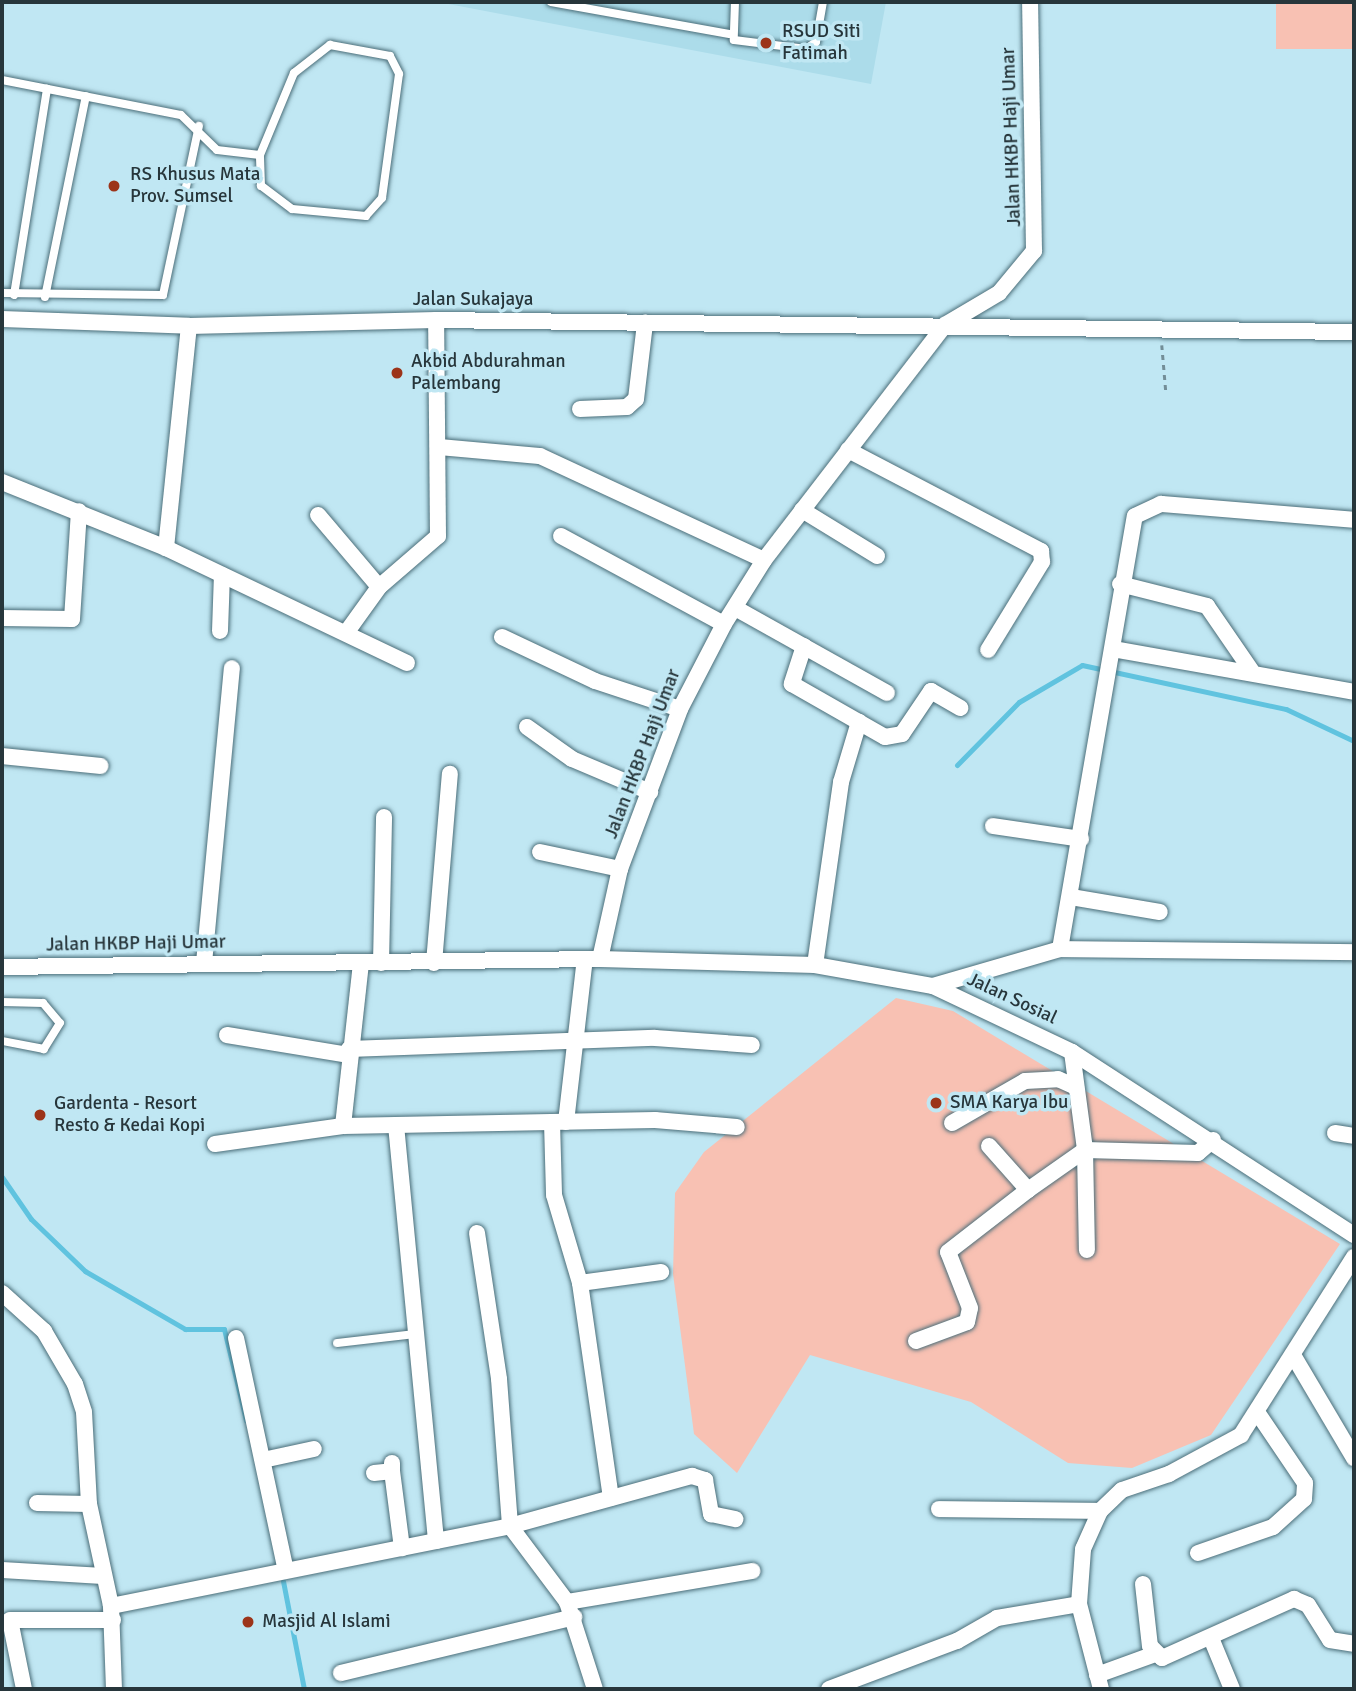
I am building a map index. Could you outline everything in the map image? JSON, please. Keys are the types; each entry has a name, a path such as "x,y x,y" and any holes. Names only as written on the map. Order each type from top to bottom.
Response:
{"street":[{"name":"Jalan HKBP Haji Umar","path":"2,967 592,959 620,869 680,709 724,624 764,560 945,325 1012,282 1036,243 1030,2"},
{"name":"Jalan Sukajaya","path":"2,319 189,326 436,320 945,325 1161,332 1354,332"},
{"path":"346,633 379,587 435,542 439,447 436,320"},
{"path":"580,409 627,407 636,399 645,323"},
{"path":"166,548 189,326"},
{"path":"439,447 540,456 764,560"},
{"path":"848,450 1041,551 1042,562 988,650"},
{"path":"2,482 166,548 407,663"},
{"path":"1060,949 1113,649 1120,583 1135,516 1161,504 1354,520"},
{"path":"802,510 877,556"},
{"path":"2,618 72,619 79,511"},
{"path":"318,516 379,587"},
{"path":"561,536 724,624"},
{"path":"220,631 222,575"},
{"path":"1120,583 1207,606 1251,670"},
{"path":"735,608 887,692"},
{"path":"502,637 595,681 680,709"},
{"path":"804,646 790,682 859,722 895,738 931,691 960,708"},
{"path":"1113,649 1251,670 1354,692"},
{"path":"204,963 232,668"},
{"path":"815,965 841,782 859,722"},
{"path":"527,727 572,759 650,792"},
{"path":"2,756 100,766"},
{"path":"434,963 450,774"},
{"path":"380,963 384,817"},
{"path":"993,825 1081,839"},
{"path":"540,852 620,869"},
{"path":"1071,897 1160,912"},
{"path":"933,986 1060,949 1354,952"},
{"path":"592,959 559,1122 555,1195 580,1283 611,1498"},
{"name":"Jalan Sosial","path":"592,959 815,965 933,986 1072,1052 1213,1140 1354,1235"},
{"path":"343,1126 349,1052 361,963"},
{"path":"227,1035 349,1052 577,1040 752,1045"},
{"path":"1072,1052 1085,1150 1087,1250"},
{"path":"952,1123 1025,1081 1058,1079 1076,1087"},
{"path":"215,1144 343,1126 559,1122 737,1127"},
{"path":"396,1125 436,1541"},
{"path":"1335,1133 1354,1136"},
{"path":"916,1341 967,1322 970,1308 948,1252 1085,1150 1198,1153 1213,1140"},
{"path":"989,1146 1028,1190"},
{"path":"477,1233 499,1379 510,1526 571,1609 594,1689"},
{"path":"1354,1257 1259,1415 1227,1444 1122,1490 1100,1511 1083,1549 1079,1604 1099,1682 1155,1654 1174,1657 1294,1599 1308,1605 1330,1640 1354,1644"},
{"path":"580,1283 661,1272"},
{"path":"2,1293 44,1331 75,1384 84,1412 89,1504 112,1613 114,1689"},
{"path":"236,1338 285,1567"},
{"path":"1293,1355 1354,1458"},
{"path":"1198,1553 1273,1527 1304,1499 1305,1483 1259,1415"},
{"path":"264,1460 314,1449"},
{"path":"374,1473 392,1467 402,1548"},
{"path":"24,1689 10,1620 112,1613 285,1567 402,1548 510,1526 696,1475 706,1484 711,1514 735,1519"},
{"path":"37,1503 89,1504"},
{"path":"939,1509 1100,1511"},
{"path":"2,1570 103,1576"},
{"path":"341,1673 571,1609 752,1571"},
{"path":"1143,1584 1155,1654"},
{"path":"829,1689 957,1642 998,1618 1079,1604"},
{"path":"1211,1638 1232,1689"}],"lane":[{"path":"551,2 729,34 734,40 806,49 816,42 823,2"},
{"path":"729,34 735,2"},
{"path":"330,45 390,56 397,63 400,92 382,198 373,212 292,209 261,186 260,155 294,73 309,55 330,45"},
{"path":"2,80 167,112 199,126 217,150 260,155"},
{"path":"13,295 47,89"},
{"path":"45,297 86,96"},
{"path":"2,293 45,297 157,298 168,291 199,126"},
{"path":"2,1002 43,1003 60,1023 44,1049 2,1041"},
{"path":"337,1343 415,1334"}],"path":[{"path":"1161,332 1166,392"}],"shaded area":[{"name":"RSUD Siti Fatimah","path":"438,2 886,2 871,84"},
{"path":"1276,2 1354,2 1354,49 1276,49"},
{"path":"896,998 953,1011 1340,1244 1211,1435 1132,1468 1068,1463 971,1402 810,1355 737,1473 694,1434 673,1274 675,1193 704,1152"}],"waterway":[{"path":"957,765 1019,702 1082,665 1286,709 1354,741"},
{"path":"2,1177 31,1219 85,1271 185,1329 224,1329 246,1420"},
{"path":"283,1581 304,1689"}],"place":[{"name":"RSUD Siti Fatimah","path":"766,43"},
{"name":"RS Khusus Mata Prov. Sumsel","path":"114,186"},
{"name":"Akbid Abdurahman Palembang","path":"397,373"},
{"name":"SMA Karya Ibu","path":"936,1103"},
{"name":"Gardenta - Resort Resto & Kedai Kopi","path":"40,1115"},
{"name":"Masjid Al Islami","path":"248,1622"}]}
